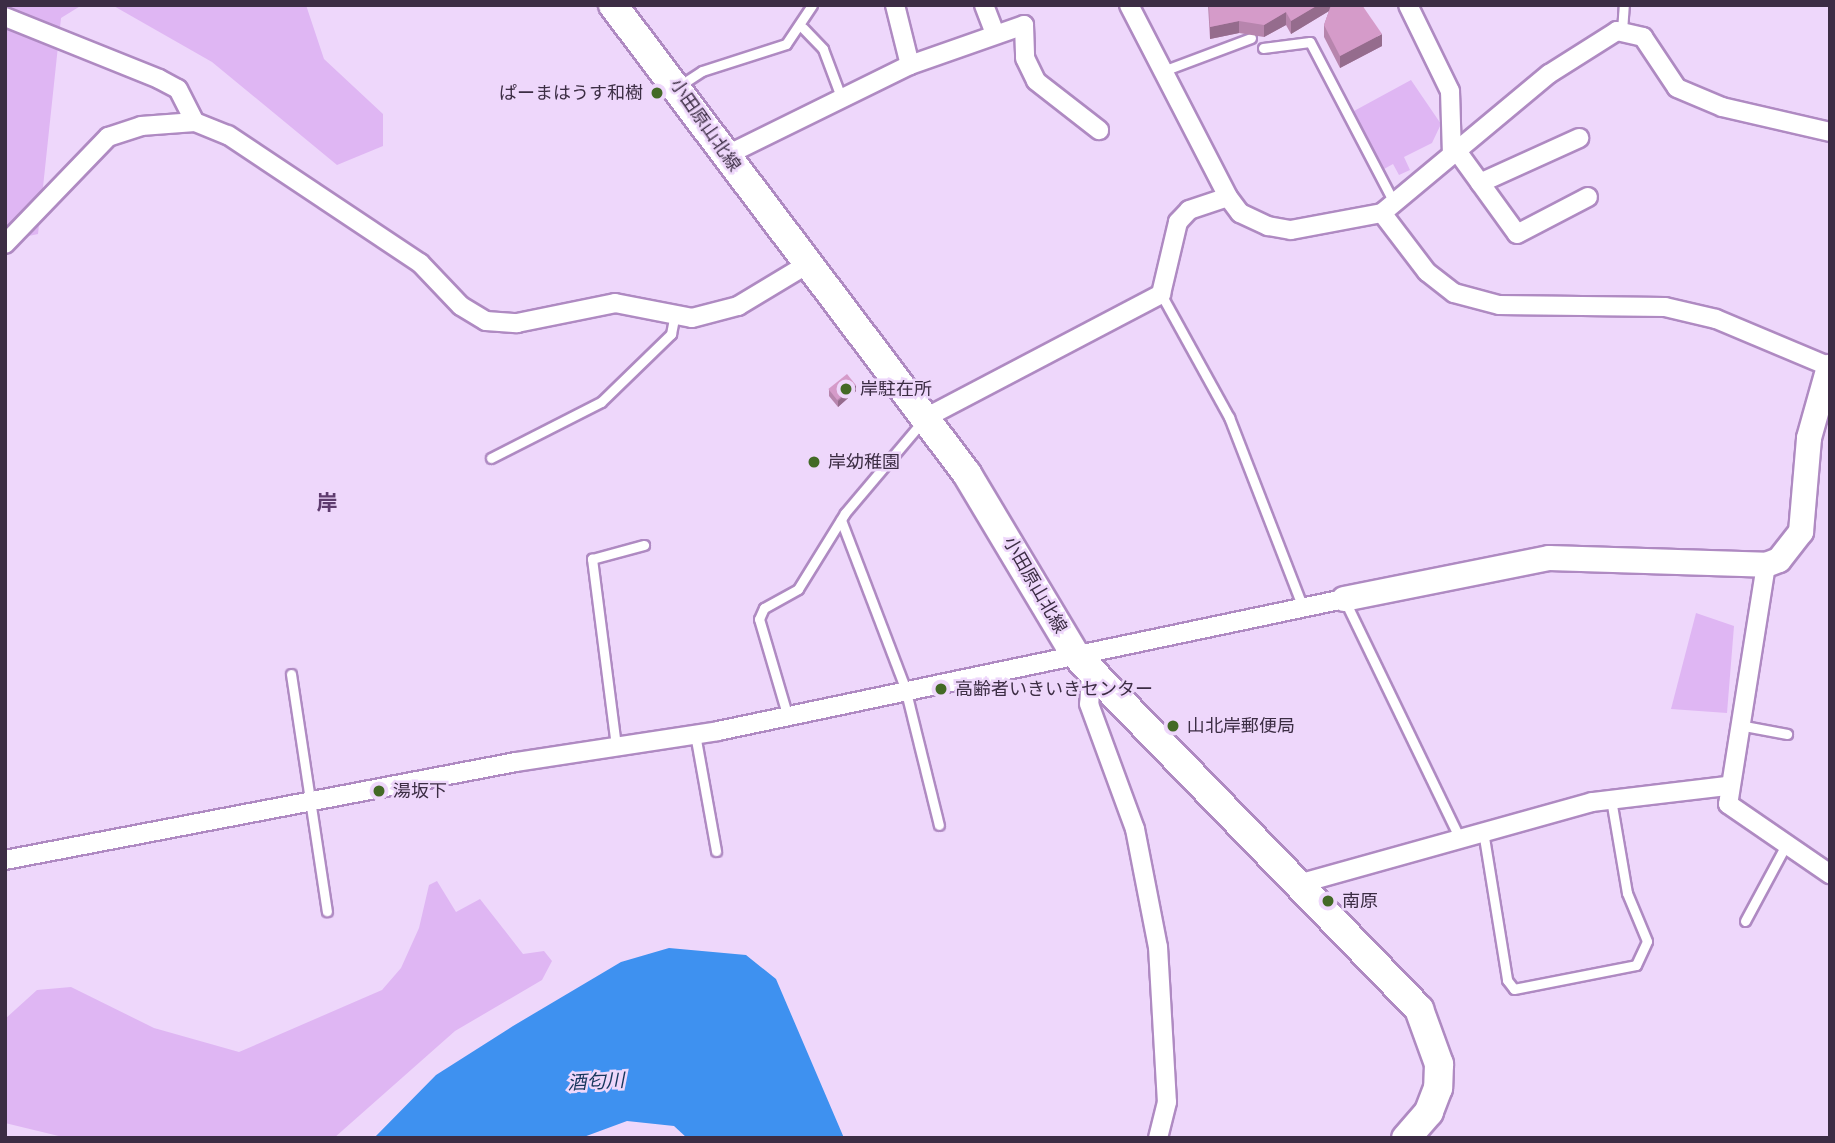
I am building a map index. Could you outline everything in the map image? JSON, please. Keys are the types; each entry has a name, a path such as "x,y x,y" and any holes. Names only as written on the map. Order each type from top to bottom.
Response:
{"main road":[{"name":"小田原山北線","path":"613,5 680,86 806,265 925,418 1004,530 1082,662 1302,883 1419,1009 1432,1034 1438,1088 1429,1112 1406,1138"}],"street":[{"path":"895,5 910,65"},
{"path":"984,5 995,33"},
{"path":"1129,5 1228,197 1240,213 1291,230 1388,208 1549,74 1622,31 1643,37 1677,88 1722,107 1830,132"},
{"path":"1408,5 1450,90 1454,153 1480,183 1517,234 1588,197"},
{"path":"5,17 178,89 195,122"},
{"path":"727,155 910,65 1024,25 1025,58 1036,81 1099,130"},
{"path":"5,244 82,157 108,137 141,126 195,122 228,135 420,263 461,306 486,321 517,323 615,303 692,318 738,306 806,265"},
{"path":"1480,183 1579,138"},
{"path":"925,418 1161,294 1178,222 1189,210 1228,197"},
{"path":"5,860 310,801 695,734 905,688 1082,662 1303,607 1549,558 1766,565 1798,541 1810,438 1829,367 1716,319 1665,307 1499,305 1454,293 1427,272 1388,208"},
{"path":"1766,565 1726,786 1728,804 1788,841 1830,874"},
{"path":"1082,662 1089,704 1135,829 1158,947 1167,1102 1158,1138"},
{"path":"1302,883 1459,837 1611,799 1726,786"}],"lane":[{"path":"680,86 702,71 786,44 803,28 805,9 813,5"},
{"path":"1622,31 1624,5"},
{"path":"803,28 823,49 841,97"},
{"path":"1163,71 1251,38"},
{"path":"1263,48 1310,42 1388,208"},
{"path":"1161,294 1229,416 1303,607"},
{"path":"491,458 601,402 671,334 675,314"},
{"path":"787,714 759,619 764,608 798,589 842,520 925,418"},
{"path":"842,520 905,688 939,825"},
{"path":"616,746 592,559 644,545"},
{"path":"1344,599 1459,837"},
{"path":"290,674 327,911"},
{"path":"1739,725 1787,734"},
{"path":"695,734 716,851"},
{"path":"1483,831 1507,980 1514,989 1636,965 1647,941 1627,893 1611,799"},
{"path":"1745,921 1788,841"}],"shaded area":[{"path":"5,5 82,5 61,18 38,234 5,241"},
{"path":"112,5 306,5 324,59 383,114 383,146 337,165 212,62"},
{"path":"1411,80 1441,124 1432,143 1404,157 1410,170 1399,175 1393,164 1384,169 1354,111"},
{"path":"1696,613 1734,626 1727,713 1671,709"},
{"path":"437,881 456,912 480,899 523,954 544,951 552,961 542,980 455,1031 334,1138 67,1138 5,1123 5,1019 37,990 71,987 154,1028 239,1052 382,990 401,968 419,928 429,885"}],"water":[{"name":"酒匂川","path":"669,948 746,955 776,979 844,1138 687,1138 674,1126 627,1121 581,1138 374,1138 436,1075 621,962"}],"building":[{"path":"1209,5 1318,5 1291,21 1286,12 1264,25 1239,21 1210,27"},
{"path":"1331,5 1362,5 1382,34 1340,56 1324,25"},
{"path":"847,374 856,385 837,400 828,389"}],"place":[{"name":"ぱーまはうす和樹","path":"657,93"},
{"name":"岸駐在所","path":"846,389"},
{"name":"岸幼稚園","path":"814,462"},
{"name":"高齢者いきいきセンター","path":"941,689"},
{"name":"山北岸郵便局","path":"1173,726"},
{"name":"湯坂下","path":"379,791"},
{"name":"南原","path":"1328,901"}],"district":[{"name":"岸","path":"327,503"}]}
